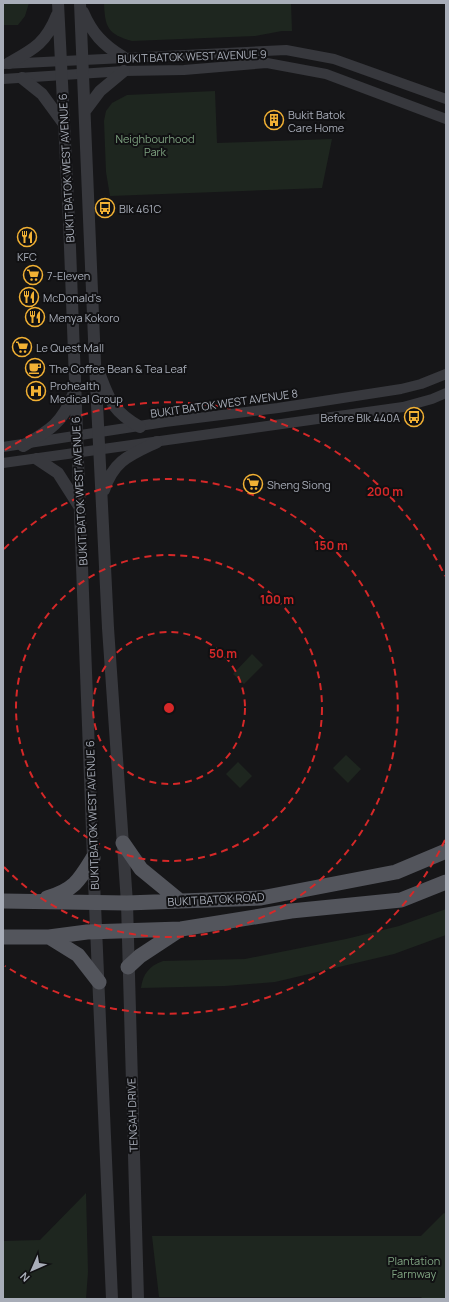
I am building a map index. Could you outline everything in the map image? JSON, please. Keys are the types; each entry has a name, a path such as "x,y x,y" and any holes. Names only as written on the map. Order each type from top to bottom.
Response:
{"main road":[{"path":"123,843 141,869 180,901"},
{"name":"BUKIT BATOK ROAD","path":"3,900 127,903 261,898 396,872 446,851"},
{"path":"37,901 60,894 71,888 78,882 93,858"},
{"name":"BUKIT BATOK ROAD","path":"3,937 181,929 291,911 401,900 446,882"},
{"path":"128,968 140,956 181,929"},
{"path":"49,936 78,955 99,982"}],"street":[{"path":"80,4 95,35 107,47 123,57"},
{"name":"BUKIT BATOK WEST AVENUE 6","path":"80,4 98,434 108,628 128,931"},
{"path":"6,64 30,51 48,35 58,6"},
{"name":"BUKIT BATOK WEST AVENUE 6","path":"58,6 65,125 74,391 78,454 97,932"},
{"name":"BUKIT BATOK WEST AVENUE 9","path":"6,64 286,50 334,59 446,99"},
{"name":"BUKIT BATOK WEST AVENUE 9","path":"3,79 124,71 184,70 267,64 326,74 446,119"},
{"path":"85,111 100,91 124,71"},
{"path":"22,78 42,94 65,125"},
{"path":"95,363 112,405 120,414 140,427"},
{"name":"BUKIT BATOK WEST AVENUE 8","path":"3,447 23,446 165,422 278,408 401,390 446,374"},
{"path":"23,446 42,435 59,422 67,410 74,391"},
{"path":"3,463 100,451 403,407 432,399 446,393"},
{"path":"102,496 109,476 118,464 130,455 157,442"},
{"path":"37,459 58,473 80,507"},
{"name":"TENGAH DRIVE","path":"128,931 138,1299"},
{"path":"97,932 112,1299"}],"green space":[{"path":"3,3 29,3 25,16 18,25 3,25"},
{"path":"104,3 291,3 292,31 282,31 255,36 132,41 118,36 109,29 105,18"},
{"name":"Neighbourhood Park","path":"215,91 217,143 332,139 322,188 110,196 106,172 104,121 106,111 112,103 127,95"},
{"path":"252,654 263,665 244,684 233,674"},
{"path":"346,755 361,769 348,783 333,768"},
{"path":"238,762 252,776 240,788 226,774"},
{"path":"446,909 446,935 394,954 275,982 225,986 141,988 143,979 150,968 163,961 245,959 346,939 399,926"},
{"path":"86,1193 88,1272 86,1299 3,1299 3,1241 40,1240"},
{"name":"Plantation Farmway","path":"444,1213 446,1214 446,1299 423,1299 421,1297 159,1297 152,1236 421,1236"}],"place":[{"name":"Bukit Batok Care Home","path":"274,120"},
{"name":"Blk 461C","path":"105,208"},
{"name":"KFC","path":"27,237"},
{"name":"7-Eleven","path":"33,275"},
{"name":"McDonald's","path":"29,297"},
{"name":"Menya Kokoro","path":"35,317"},
{"name":"Le Quest Mall","path":"22,347"},
{"name":"The Coffee Bean & Tea Leaf","path":"35,368"},
{"name":"Prohealth Medical Group","path":"36,391"},
{"name":"Before Blk 440A","path":"414,417"},
{"name":"Sheng Siong","path":"253,484"}]}
